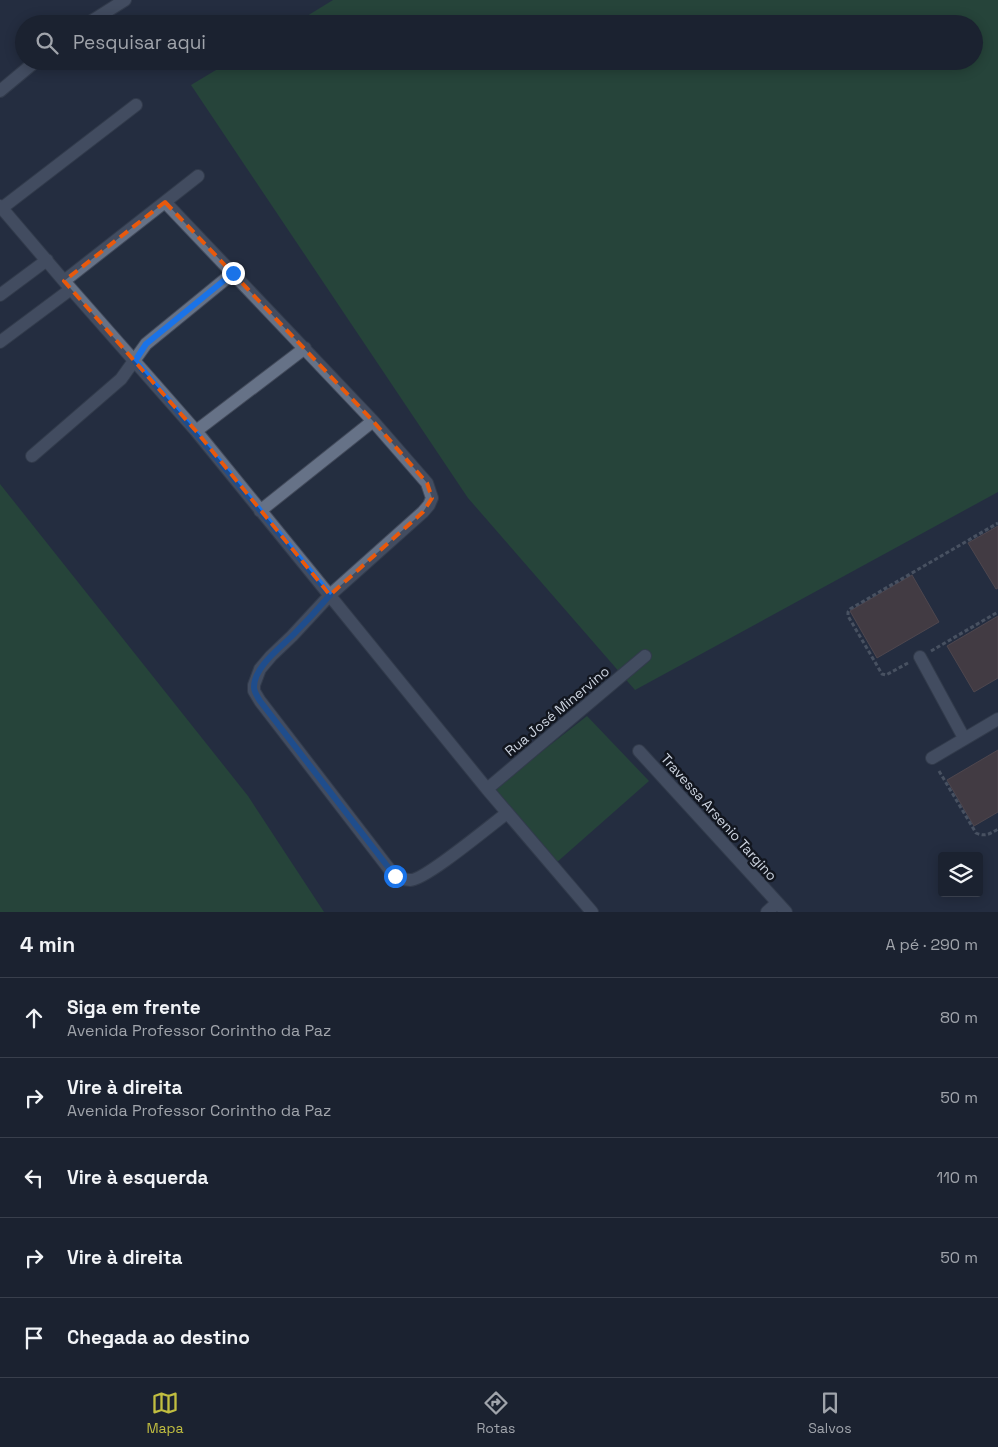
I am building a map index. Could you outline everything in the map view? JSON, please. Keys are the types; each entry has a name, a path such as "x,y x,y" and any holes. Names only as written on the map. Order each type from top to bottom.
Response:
{"street":[{"path":"101,15 124,0"},
{"path":"0,91 25,70"},
{"path":"136,105 1,207 42,264 135,361 196,431 487,789 592,912"},
{"path":"0,342 198,176"},
{"path":"165,202 374,421 427,483 432,498 430,505 423,512 330,595 266,662 256,677 254,692 395,876 411,881 428,873 507,813"},
{"path":"0,295 42,264"},
{"path":"32,456 121,379 146,344 233,273"},
{"path":"196,431 305,348"},
{"path":"260,511 374,421"},
{"name":"Rua José Minervino","path":"487,789 646,656"},
{"path":"920,657 964,738"},
{"path":"932,758 998,719"},
{"name":"Travessa Arsenio Targino","path":"639,751 781,907 767,912"}],"path":[{"path":"998,523 850,609 848,616 884,675 920,657 998,612"},
{"path":"932,758 976,833 981,836 988,835 998,829"}],"highlighted area":[{"path":"165,202 373,421 427,483 432,498 423,512 330,595 196,431 64,281"}],"green space":[{"path":"333,0 998,0 998,492 635,690 468,498 191,85 216,70 983,70 983,15 309,15"},
{"path":"0,484 248,796 324,912 0,912"},
{"path":"587,716 649,781 556,863 494,789"}],"building":[{"path":"998,526 998,588 996,589 968,543"},
{"path":"912,575 939,622 877,658 850,611"},
{"path":"998,616 998,678 974,692 947,646"},
{"path":"998,750 998,812 974,826 947,780"}],"route":[{"path":"233,273 146,344 135,361 196,431 330,595 260,669 256,677 254,692 395,876"}]}
